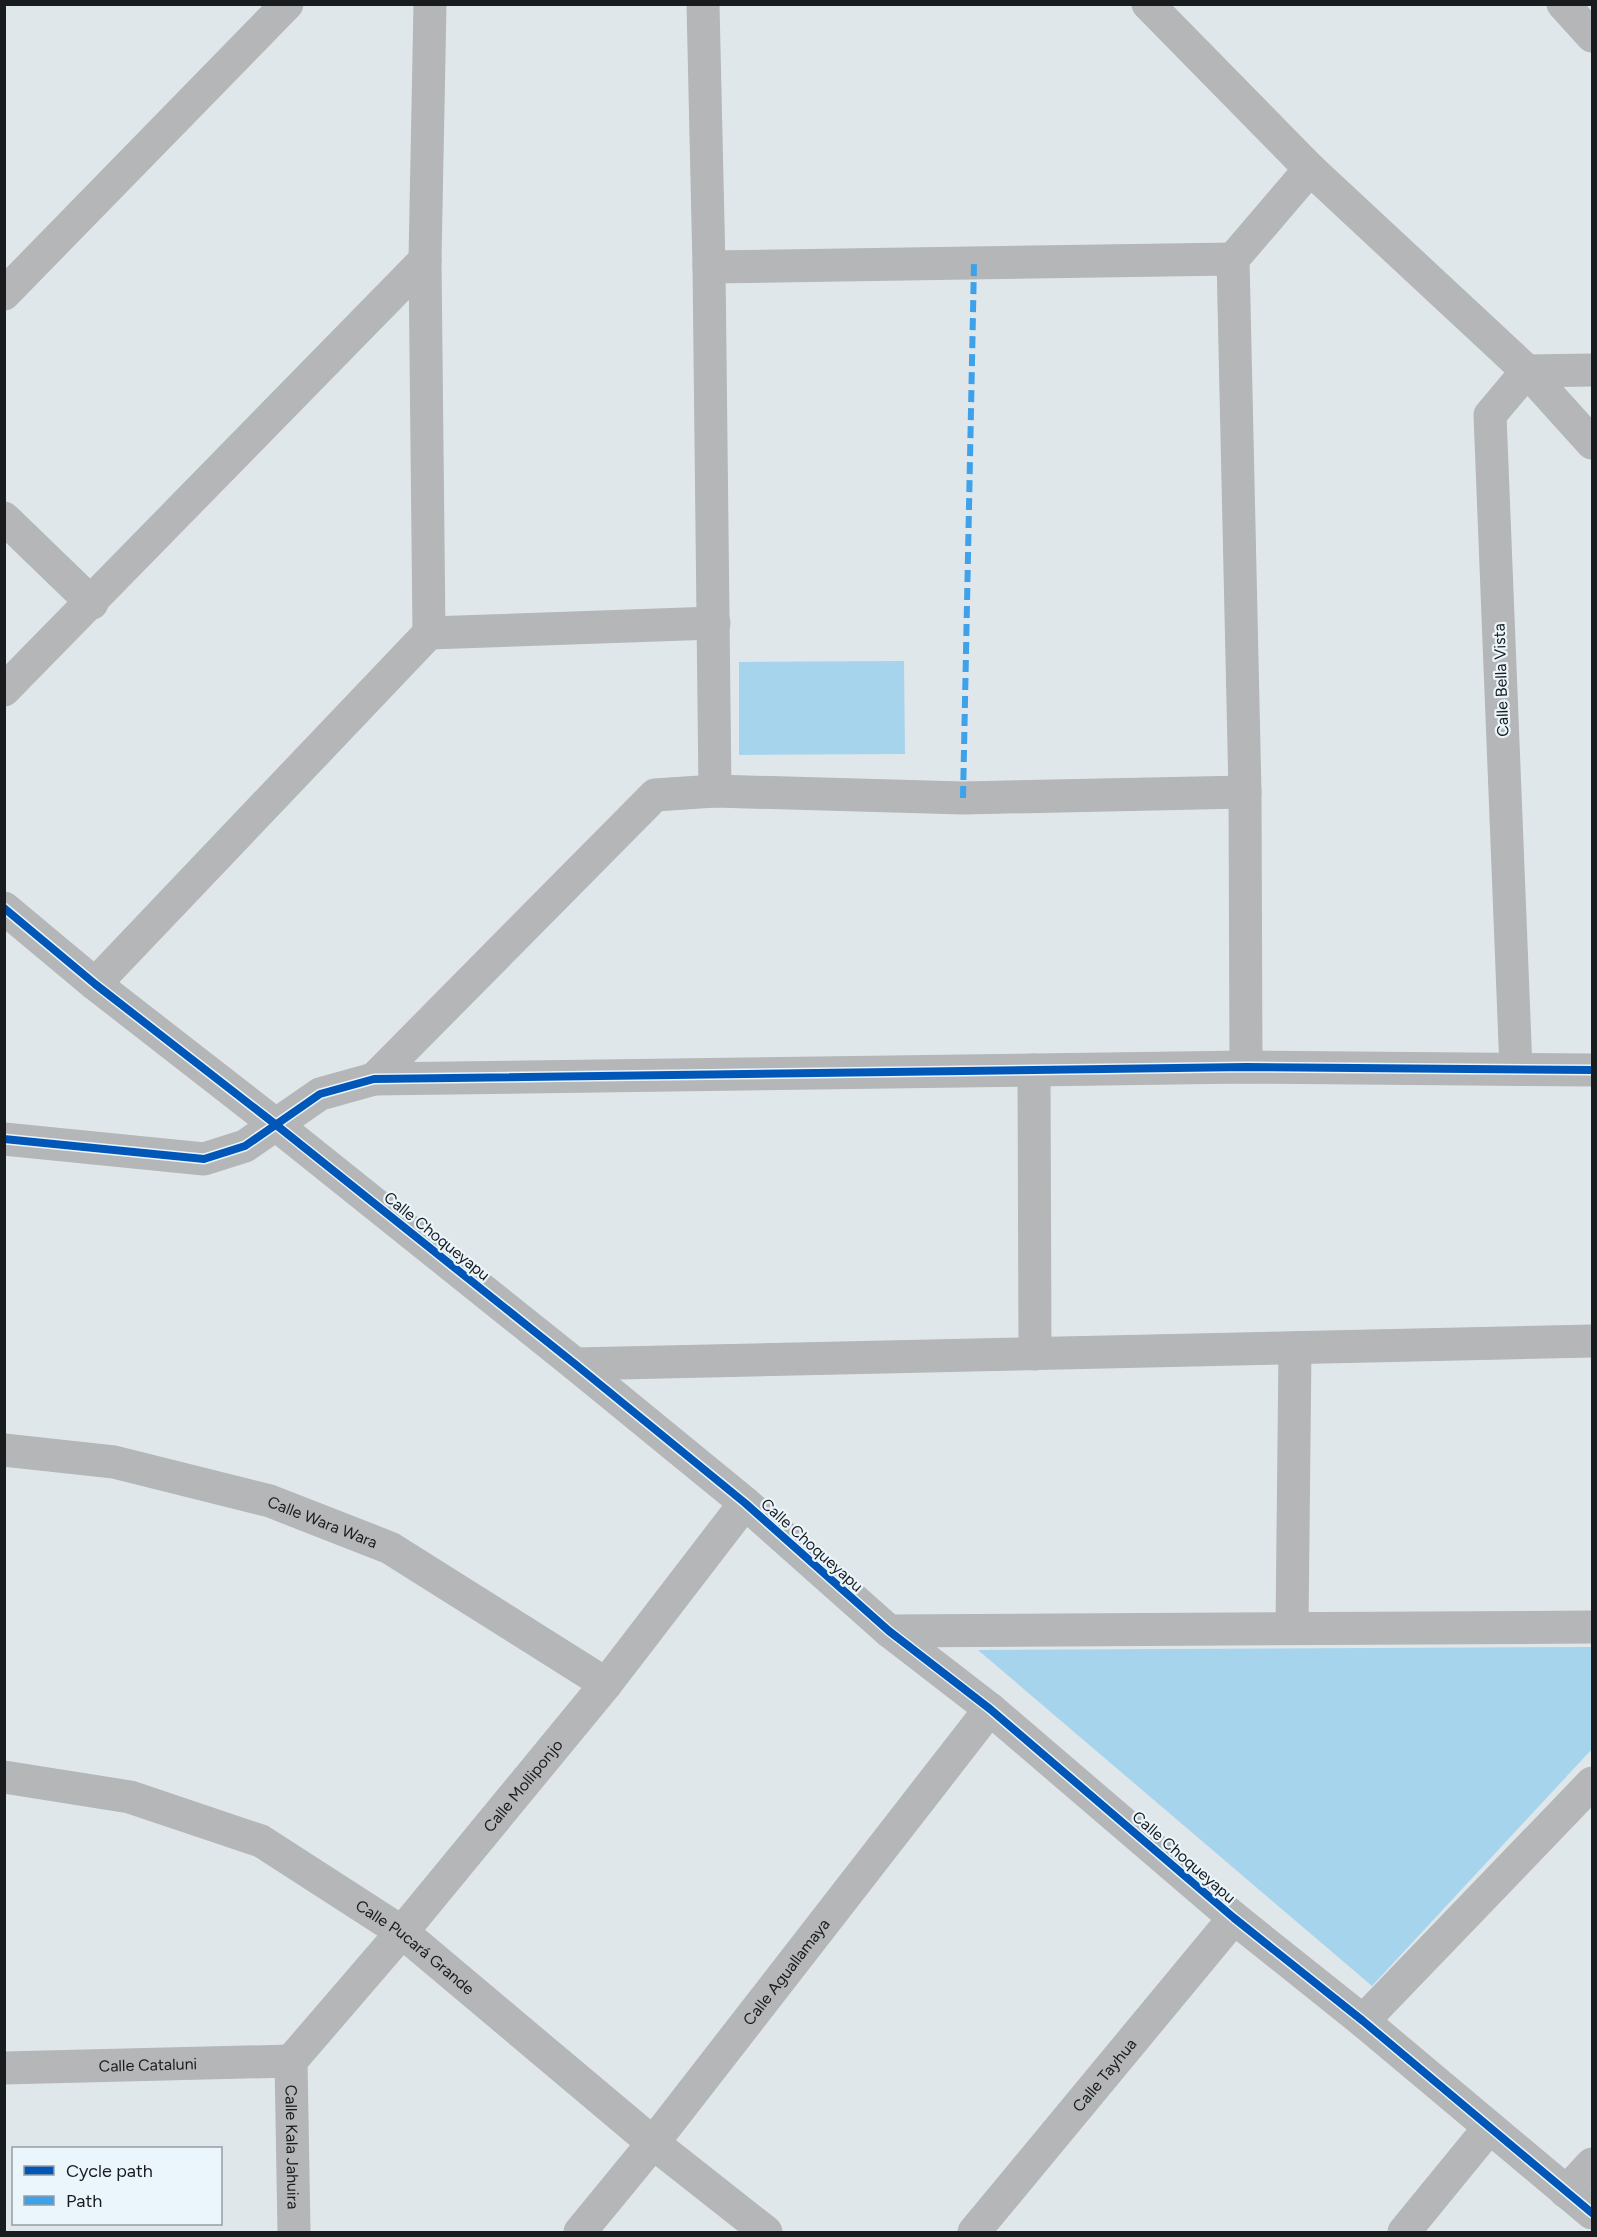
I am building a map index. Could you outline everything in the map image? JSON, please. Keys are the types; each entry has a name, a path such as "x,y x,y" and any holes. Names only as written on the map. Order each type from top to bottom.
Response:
{"street":[{"path":"4,294 287,4"},
{"path":"95,984 429,633 425,260 429,4"},
{"path":"703,4 709,267 715,791"},
{"path":"1148,4 1310,169 1527,370 1593,442"},
{"path":"1563,4 1593,36"},
{"path":"1246,1067 1245,792 1233,259 1310,169"},
{"path":"709,267 1233,259"},
{"path":"4,690 92,603 425,260"},
{"path":"1527,370 1593,370"},
{"name":"Calle Bella Vista","path":"1516,1069 1490,415 1527,370"},
{"path":"4,518 92,603"},
{"path":"429,633 714,623"},
{"path":"374,1079 655,795 715,791 963,798 1245,792"},
{"name":"Calle Choqueyapu","path":"4,908 95,984 275,1124 745,1503 889,1631 990,1709 1234,1918 1363,2021 1593,2213"},
{"path":"4,1139 204,1159 244,1146 320,1094 374,1079 1246,1067 1593,1070"},
{"path":"1034,1070 1035,1354"},
{"path":"575,1364 1593,1341"},
{"path":"1292,1628 1295,1348"},
{"name":"Calle Wara Wara","path":"4,1450 114,1462 281,1506 390,1548 606,1684"},
{"name":"Calle Molliponjo","path":"291,2061 402,1932 606,1684 745,1503"},
{"path":"889,1631 1593,1627"},
{"name":"Calle Aguallamaya","path":"580,2232 653,2143 990,1709"},
{"name":"Calle Pucará Grande","path":"4,1777 130,1797 261,1841 402,1932 653,2143 766,2232"},
{"path":"1363,2021 1593,1783"},
{"name":"Calle Tayhua","path":"974,2232 1234,1918"},
{"name":"Calle Cataluni","path":"4,2068 291,2061"},
{"name":"Calle Kala Jahuira","path":"291,2061 294,2232"},
{"path":"1404,2232 1489,2128"},
{"path":"1566,2192 1593,2164"}],"shaded area":[{"path":"904,661 905,754 739,755 739,662"},
{"path":"1592,1647 1592,1749 1372,1986 978,1650"}],"marked path":[{"path":"963,798 974,264"}],"cycle path":[{"path":"4,908 95,984 275,1124 745,1503 889,1631 990,1709 1234,1918 1363,2021 1592,2213"},
{"path":"4,1139 204,1159 245,1146 320,1094 374,1079 1246,1067 1592,1070"}]}
